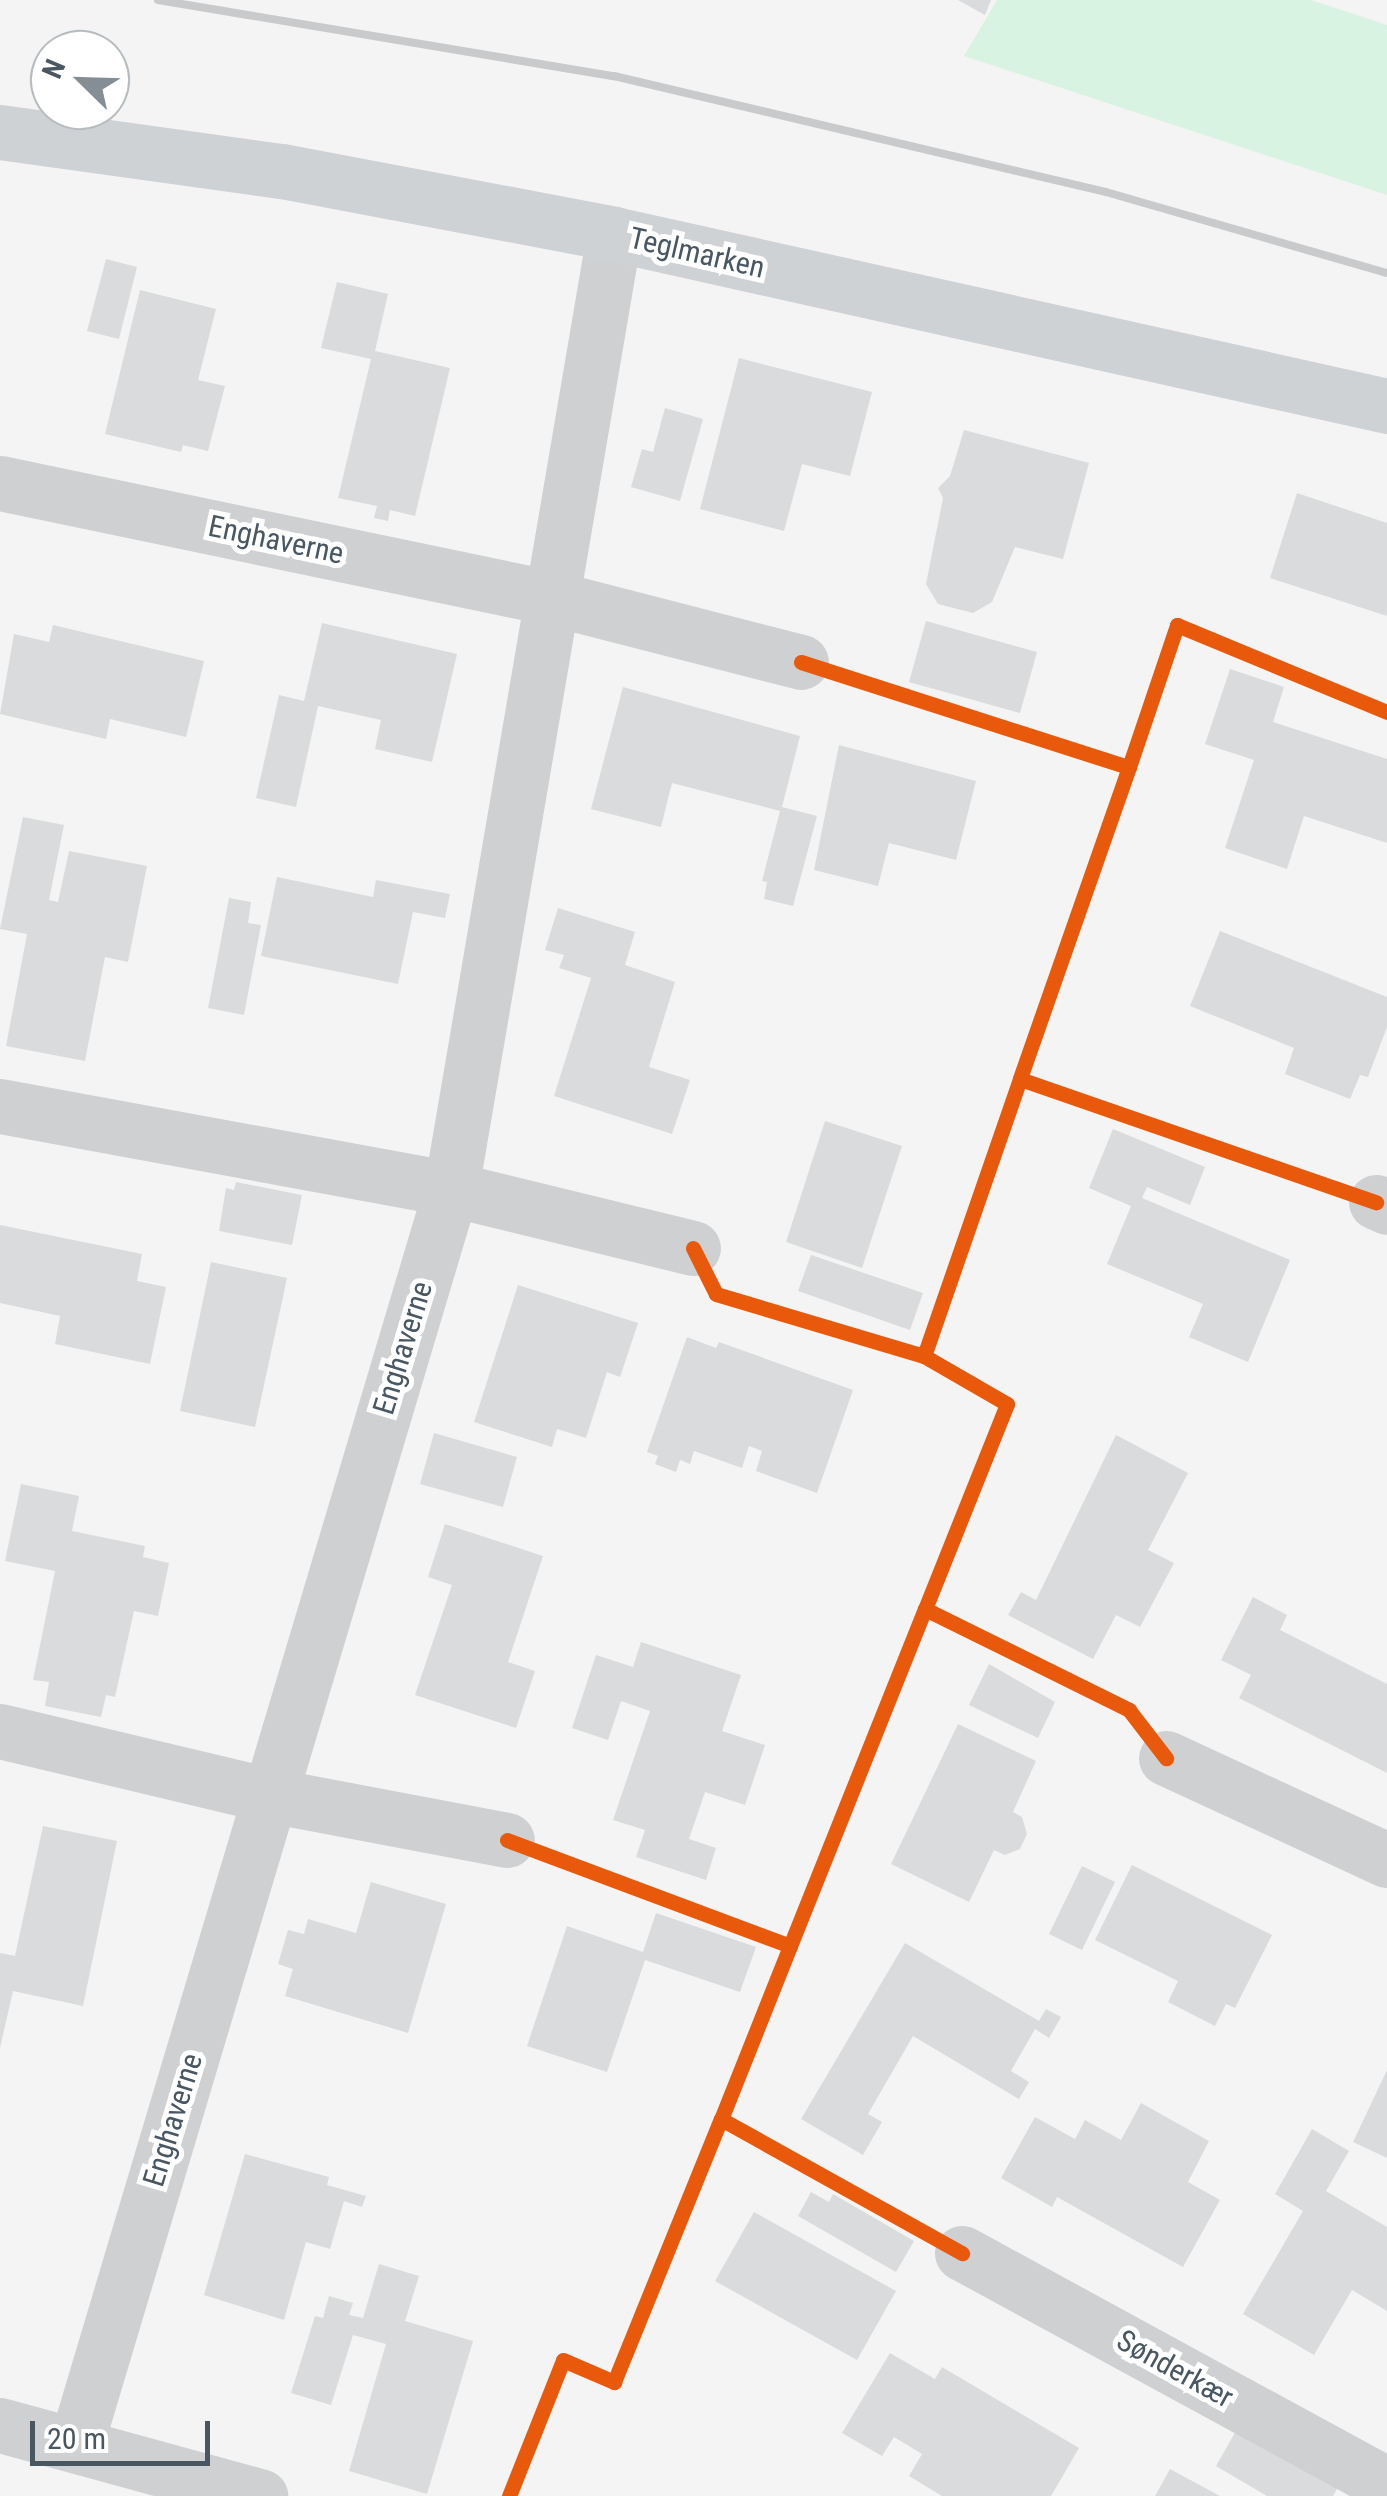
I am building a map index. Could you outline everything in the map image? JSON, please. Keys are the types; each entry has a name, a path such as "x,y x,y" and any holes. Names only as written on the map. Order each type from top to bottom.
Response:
{"street":[{"name":"Teglmarken","path":"0,132 282,171 614,234 1387,406"},
{"name":"Enghaverne","path":"76,2444 451,1188 614,234"},
{"name":"Enghaverne","path":"0,483 552,598 801,662"},
{"path":"0,1106 451,1188 693,1248"},
{"path":"0,1731 269,1796 507,1840"},
{"path":"1166,1758 1387,1860"},
{"name":"Sønderkær","path":"962,2253 1387,2485"},
{"path":"0,2424 260,2496"}],"green space":[{"path":"997,0 1311,0 1387,25 1387,195 964,56"}],"building":[{"path":"958,0 991,0 985,15"},
{"path":"106,259 137,267 119,339 87,331"},
{"path":"337,282 388,294 375,351 450,368 415,516 390,510 388,521 374,518 377,506 338,498 371,359 321,348"},
{"path":"140,290 216,309 198,380 225,386 208,451 183,445 181,452 105,434"},
{"path":"739,358 872,392 850,476 802,464 784,531 700,509"},
{"path":"665,408 703,419 680,501 631,487 642,449 653,452"},
{"path":"964,430 1089,463 1063,559 1015,547 992,602 973,613 938,604 926,584 943,498 938,488 950,476"},
{"path":"1297,493 1387,523 1387,616 1270,578"},
{"path":"926,621 1037,652 1020,713 909,682"},
{"path":"322,623 457,654 432,762 375,749 381,720 318,706 296,807 256,798 279,695 304,701"},
{"path":"53,625 204,661 186,737 110,719 106,739 0,714 14,634 49,642"},
{"path":"1230,669 1284,687 1273,722 1387,759 1387,843 1304,816 1287,869 1225,848 1254,760 1205,744"},
{"path":"623,687 800,736 782,807 817,816 793,906 764,899 767,882 762,881 780,811 672,783 661,827 591,809"},
{"path":"839,745 976,781 956,860 889,843 878,886 814,870"},
{"path":"23,817 64,825 49,900 58,902 69,851 147,866 128,962 105,957 85,1061 6,1046 27,934 0,929"},
{"path":"277,877 373,897 376,880 450,894 445,918 413,912 398,984 261,956"},
{"path":"229,898 251,902 248,923 261,925 244,1015 208,1008"},
{"path":"558,908 635,932 625,965 675,982 649,1067 690,1080 672,1134 554,1096 591,978 559,968 564,955 545,950"},
{"path":"1220,931 1387,997 1387,1027 1368,1077 1360,1075 1350,1099 1285,1074 1294,1048 1190,1006"},
{"path":"825,1121 902,1146 862,1268 786,1242"},
{"path":"1113,1129 1205,1167 1190,1205 1147,1187 1142,1198 1290,1260 1248,1362 1189,1337 1203,1304 1107,1264 1131,1206 1089,1188"},
{"path":"236,1182 302,1195 292,1245 219,1231 226,1188 234,1190"},
{"path":"0,1225 142,1254 137,1281 166,1287 150,1364 55,1344 60,1316 0,1303"},
{"path":"811,1255 923,1293 910,1330 798,1291"},
{"path":"211,1262 287,1278 255,1427 180,1411"},
{"path":"518,1285 638,1323 620,1377 607,1372 586,1438 557,1429 552,1447 474,1422"},
{"path":"687,1337 716,1348 719,1342 853,1390 817,1493 756,1471 762,1451 749,1446 742,1468 694,1451 690,1464 680,1460 676,1472 655,1464 658,1456 647,1452"},
{"path":"434,1433 517,1457 503,1507 420,1484"},
{"path":"1116,1435 1188,1473 1148,1550 1174,1563 1140,1627 1116,1615 1093,1659 1008,1615 1021,1592 1036,1600"},
{"path":"21,1484 79,1496 72,1531 145,1546 143,1557 169,1563 158,1616 134,1611 115,1697 106,1695 101,1717 45,1706 49,1682 33,1680 55,1571 5,1561"},
{"path":"445,1524 543,1556 508,1662 535,1671 516,1728 415,1695 452,1585 428,1577"},
{"path":"1253,1597 1287,1615 1280,1630 1387,1684 1387,1773 1239,1698 1251,1675 1221,1660"},
{"path":"641,1642 741,1675 722,1731 765,1745 745,1805 705,1792 689,1839 716,1848 706,1880 636,1857 645,1830 613,1820 650,1711 621,1701 608,1740 572,1728 596,1655 633,1667"},
{"path":"989,1664 1055,1702 1038,1738 969,1705"},
{"path":"958,1724 1036,1761 1013,1812 1022,1817 1027,1834 1020,1849 1005,1855 994,1850 969,1902 891,1864"},
{"path":"43,1826 117,1841 83,2006 13,1991 0,2048 0,1953 15,1956"},
{"path":"1132,1865 1272,1935 1235,2008 1226,2004 1215,2026 1168,2002 1178,1981 1095,1940"},
{"path":"1082,1866 1115,1882 1082,1950 1049,1934"},
{"path":"371,1882 446,1904 408,2033 285,1996 293,1969 278,1964 288,1930 304,1934 308,1919 356,1933"},
{"path":"656,1913 756,1947 740,1992 645,1960 607,2072 527,2046 567,1926 643,1952"},
{"path":"905,1943 1039,2021 1046,2009 1061,2017 1049,2038 1035,2029 1011,2071 1029,2082 1019,2099 913,2036 868,2114 882,2122 863,2155 801,2119"},
{"path":"1387,2070 1387,2158 1353,2142"},
{"path":"1141,2103 1209,2141 1188,2182 1220,2200 1183,2267 1057,2197 1052,2207 1001,2178 1035,2117 1075,2139 1085,2120 1121,2140"},
{"path":"1312,2129 1349,2151 1326,2191 1387,2227 1387,2311 1352,2290 1314,2355 1243,2314 1303,2211 1275,2194"},
{"path":"245,2154 329,2177 327,2185 366,2196 362,2207 344,2201 330,2249 306,2242 284,2320 204,2295"},
{"path":"811,2192 829,2202 833,2194 914,2241 896,2272 798,2216"},
{"path":"754,2212 896,2291 857,2360 715,2281"},
{"path":"379,2264 419,2276 405,2321 473,2341 427,2494 349,2471 386,2344 353,2335 331,2405 291,2393 315,2316 323,2318 329,2296 353,2303 349,2315 363,2318"},
{"path":"890,2353 935,2379 942,2367 1079,2448 1051,2496 942,2496 909,2476 922,2454 894,2437 882,2456 842,2433"},
{"path":"1237,2429 1338,2487 1333,2496 1267,2496 1216,2466"},
{"path":"1170,2469 1220,2496 1155,2496"}],"railway":[{"path":"158,0 614,76 1106,192 1387,273"}],"cycle path":[{"path":"801,662 1129,767 1177,625 1387,712"},
{"path":"1129,767 1020,1079 1376,1202"},
{"path":"693,1248 716,1294 924,1356 1020,1079"},
{"path":"924,1356 1007,1404 925,1609 1129,1710 1166,1758"},
{"path":"507,1840 790,1946 925,1609"},
{"path":"790,1946 721,2119 962,2253"},
{"path":"509,2496 563,2360 614,2382 721,2119"}]}
